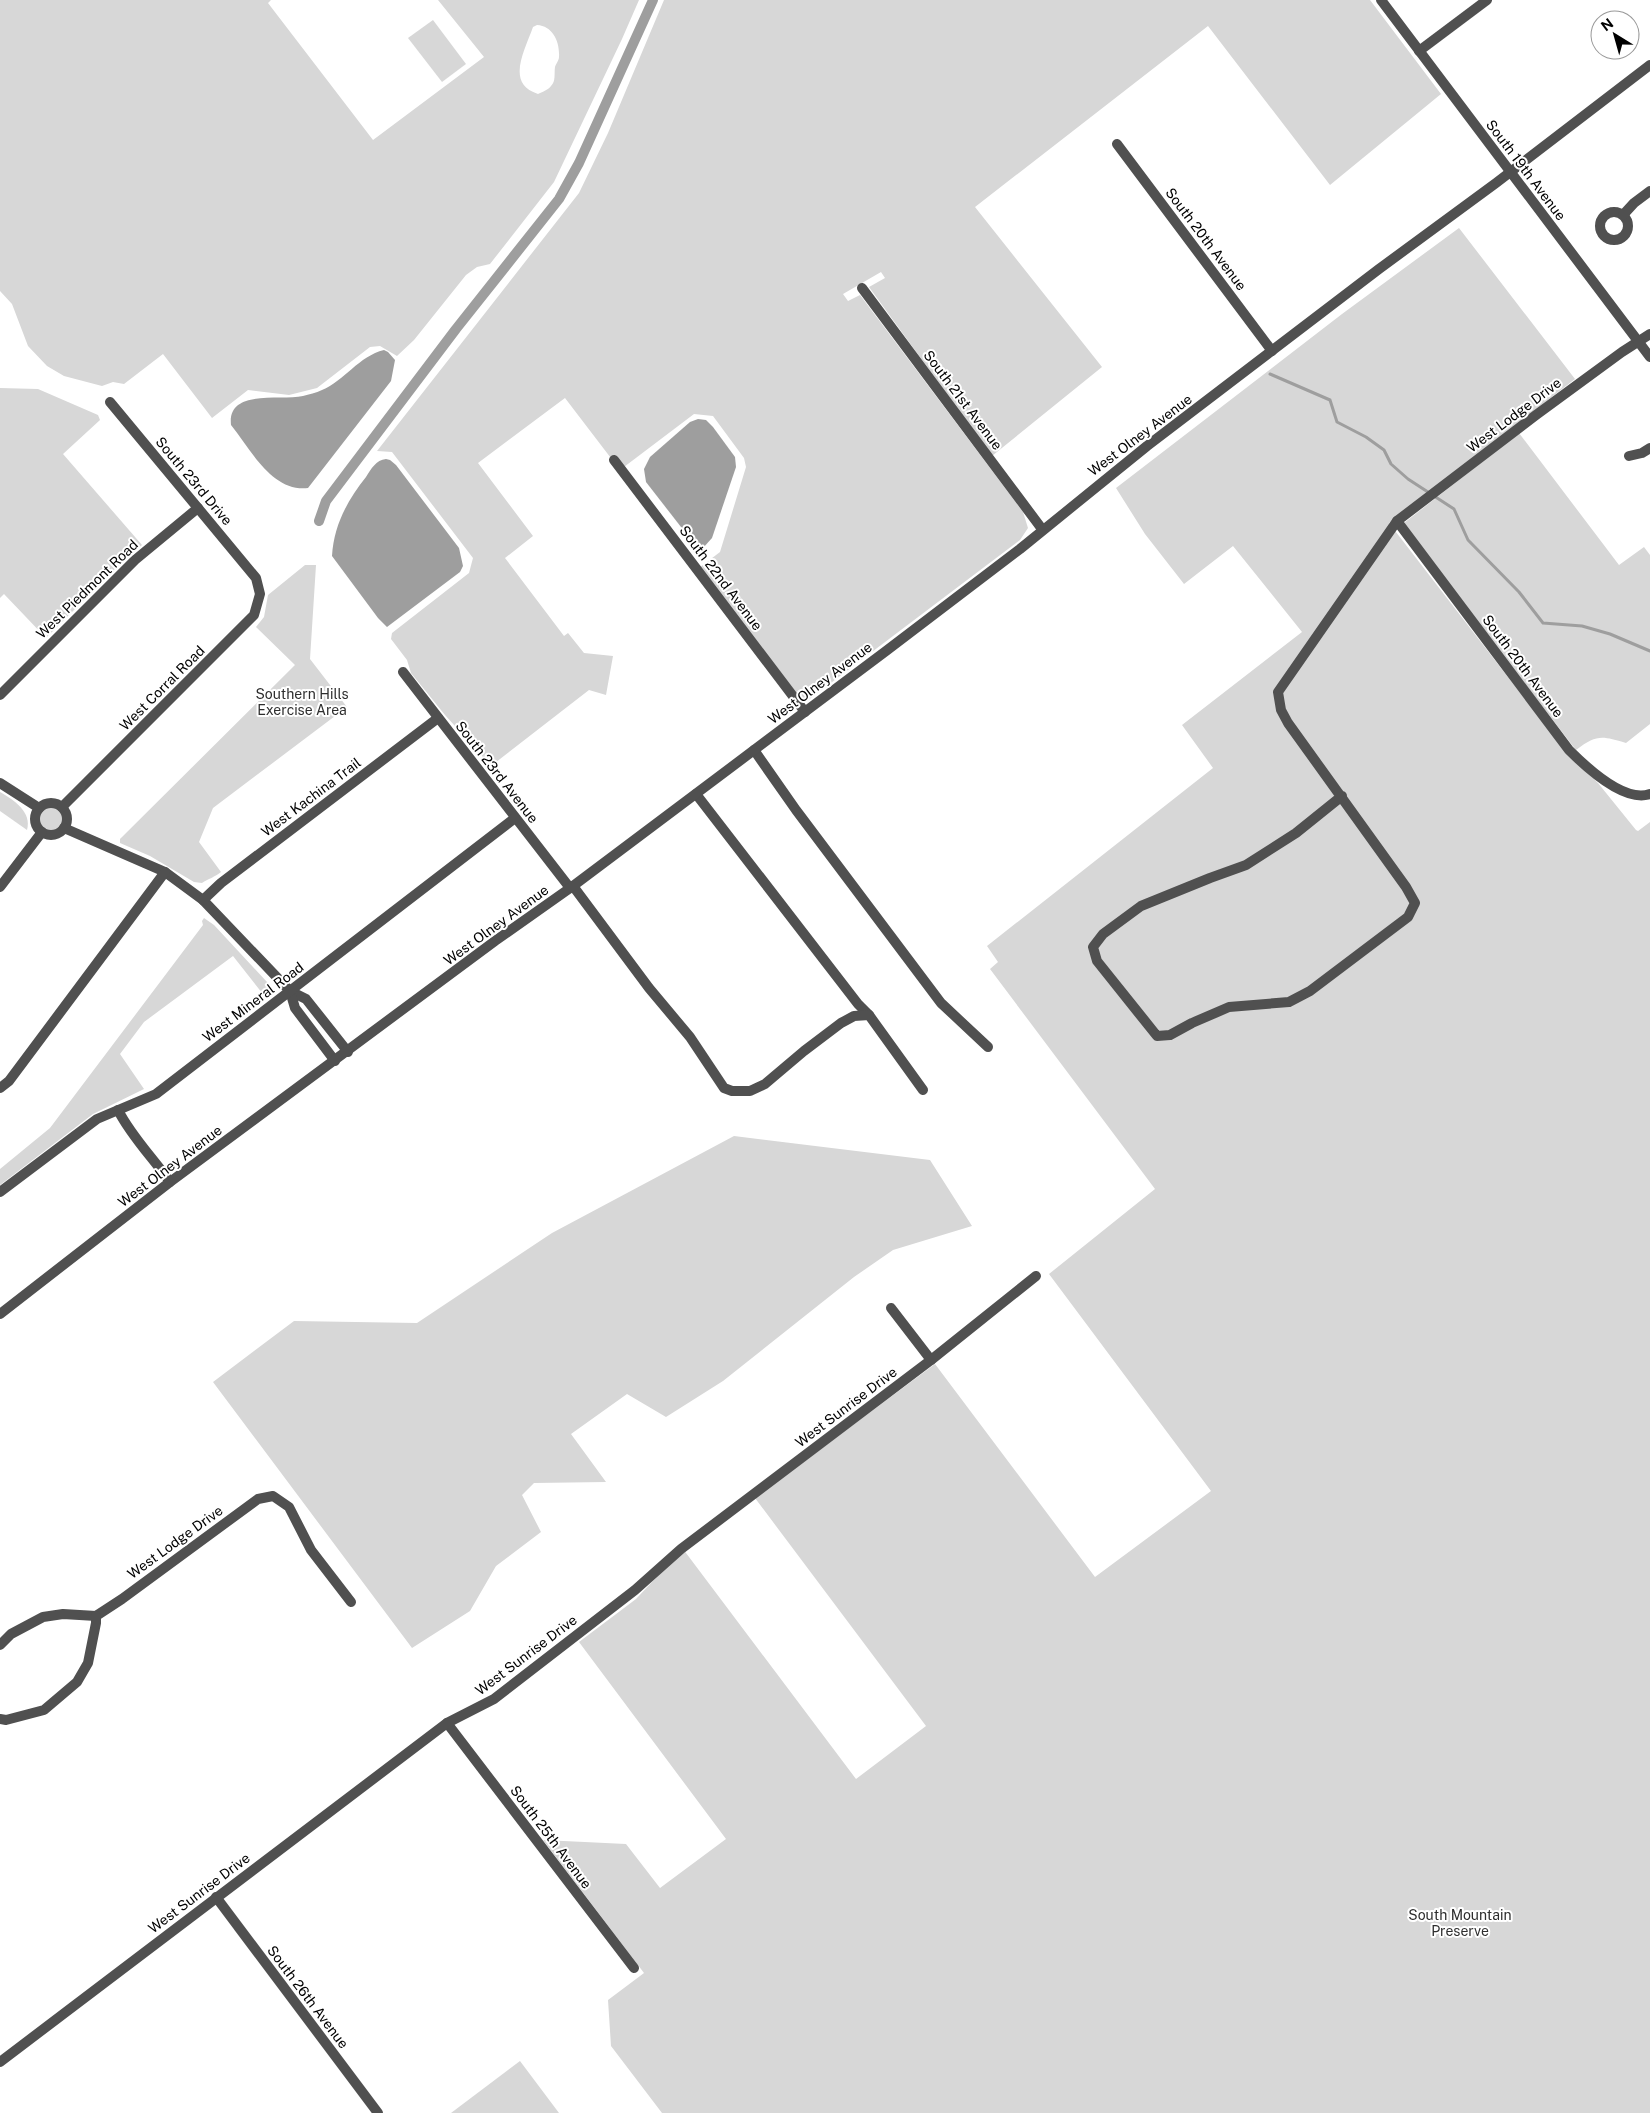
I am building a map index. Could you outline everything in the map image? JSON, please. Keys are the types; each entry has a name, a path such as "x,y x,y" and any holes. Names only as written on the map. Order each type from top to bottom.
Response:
{"street":[{"name":"South 19th Avenue","path":"1381,0 1650,357"},
{"path":"1419,52 1487,0"},
{"name":"West Olney Avenue","path":"0,1314 170,1182 348,1052 495,941 572,887 805,712 1020,549 1103,480 1650,65"},
{"name":"South 20th Avenue","path":"1117,144 1272,351"},
{"path":"1623,215 1634,203 1650,191"},
{"name":"South 21st Avenue","path":"862,288 1042,529"},
{"name":"West Lodge Drive","path":"1342,796 1288,723 1281,710 1278,692 1397,522 1543,410 1622,352 1650,334"},
{"name":"South 23rd Drive","path":"110,402 256,578"},
{"path":"1629,456 1642,453 1650,448"},
{"name":"South 22nd Avenue","path":"614,460 805,712"},
{"name":"West Piedmont Road","path":"0,694 135,560 198,508"},
{"name":"South 20th Avenue","path":"1397,522 1569,750 1589,769 1617,788 1639,796 1650,794"},
{"name":"West Corral Road","path":"62,807 254,614 260,594 256,578"},
{"name":"South 23rd Avenue","path":"403,672 515,818 690,1037 724,1088 732,1091 750,1091 765,1084 842,1023 854,1016 868,1015"},
{"name":"West Kachina Trail","path":"203,900 221,883 438,718"},
{"path":"754,750 796,810 941,1003 988,1046"},
{"path":"0,783 39,808"},
{"path":"696,794 868,1015 923,1090"},
{"path":"1342,796 1406,887 1415,903 1408,917 1310,991 1289,1002 1229,1007 1170,1035 1157,1036 1097,961 1093,947 1103,934 1141,906 1246,865 1296,833 1342,796"},
{"path":"53,802 62,807 67,814 64,828 57,834 52,835 42,832 35,822 35,815 39,808 53,802"},
{"name":"West Mineral Road","path":"0,1192 97,1119 156,1094 515,818"},
{"path":"64,828 165,872 203,900 290,991 306,999 348,1052"},
{"path":"0,888 42,832"},
{"path":"0,1088 9,1081 165,872"},
{"path":"290,991 295,1008 335,1061"},
{"path":"308,1024 320,1016"},
{"path":"118,1110 126,1126 152,1156 170,1182"},
{"name":"West Sunrise Drive","path":"0,2062 447,1724 494,1699 635,1590 681,1549 931,1360 1036,1276"},
{"path":"891,1308 931,1360"},
{"name":"West Lodge Drive","path":"96,1616 258,1499 273,1496 289,1507 311,1550 351,1602"},
{"path":"0,1645 11,1634 43,1617 63,1614 96,1616 88,1663 76,1682 44,1710 6,1720 0,1719"},
{"name":"South 25th Avenue","path":"447,1724 634,1968"},
{"name":"South 26th Avenue","path":"216,1897 378,2113"}],"green space":[{"path":"0,0 271,0 268,3 373,140 484,57 438,0 639,0 554,182 490,264 477,267 466,275 414,340 397,356 380,346 370,347 317,388 289,395 248,390 212,418 163,354 124,384 113,382 102,386 64,376 47,366 28,346 12,304 0,291","holes":["537,25 543,26 551,32 557,41 559,59 555,67 553,84 538,94 528,89 522,83 520,65 533,27"]},
{"path":"664,0 1370,0 1441,94 1330,185 1208,26 975,207 1102,367 992,456 869,287 885,278 881,272 843,294 848,301 860,295 1023,512 1028,528 1020,540 807,701 795,694 699,568 720,552 746,467 744,458 713,416 694,414 620,470 565,398 478,463 533,536 505,558 564,636 568,633 584,653 613,656 606,695 589,690 491,766 445,715 411,673 407,660 391,639 392,633 469,573 473,558 392,452 377,451 579,193 608,133"},
{"path":"433,20 466,64 442,82 408,38"},
{"name":"South Mountain Preserve","path":"1459,228 1575,379 1389,523 1568,755 1598,783 1636,830 1638,831 1650,822 1650,2113 662,2113 611,2046 608,2000 644,1973 543,1840 626,1844 660,1888 726,1839 579,1642 636,1599 683,1549 856,1779 926,1726 755,1498 935,1364 1095,1577 1211,1491 1049,1274 1155,1189 990,969 998,962 987,946 1213,768 1182,725 1302,632 1233,546 1184,584 1145,534 1116,488 1342,314"},
{"path":"0,388 38,389 98,415 100,420 63,454 142,545 122,562 46,638 4,594 0,598"},
{"path":"1519,433 1619,565 1644,547 1650,555 1650,724 1626,743 1600,738 1589,741 1576,750 1408,532 1404,523"},
{"name":"Southern Hills Exercise Area","path":"305,565 316,565 310,659 347,707 213,808 199,842 221,872 202,883 194,882 150,856 120,843 120,839 295,665 256,627 264,617 268,595"},
{"path":"0,792 21,807 27,818 27,830 0,811"},
{"path":"51,803 57,804 62,808 66,813 66,825 62,830 57,834 51,835 45,834 40,830 36,825 35,819 36,813 40,808 45,804"},
{"path":"204,918 214,925 267,982 270,989 266,998 233,956 144,1022 120,1054 144,1089 93,1114 0,1185 0,1169 50,1128 203,925 202,921"},
{"path":"734,1136 930,1160 972,1226 893,1250 854,1277 723,1381 666,1417 627,1394 571,1434 606,1482 534,1483 522,1495 541,1532 496,1566 470,1611 412,1648 213,1382 294,1321 417,1323 552,1233"},
{"path":"520,2061 559,2113 451,2113"}],"shaded area":[{"path":"384,350 395,360 391,381 308,488 295,487 273,476 255,457 231,425 232,413 237,406 246,401 257,398 303,396 317,392 330,386 359,363"},
{"path":"698,419 706,420 713,427 735,457 736,467 712,538 703,548 695,545 646,482 644,469 650,457 690,422"},
{"path":"386,459 396,465 459,548 463,566 460,572 387,627 378,618 332,556 335,534 347,504 374,465"}],"waterway":[{"path":"319,521 326,501 456,329 559,199 579,163 653,0"},
{"path":"1270,374 1330,400 1337,422 1366,437 1384,450 1391,464 1408,479 1454,509 1468,540 1519,592 1543,623 1582,626 1610,634 1650,651"}]}
